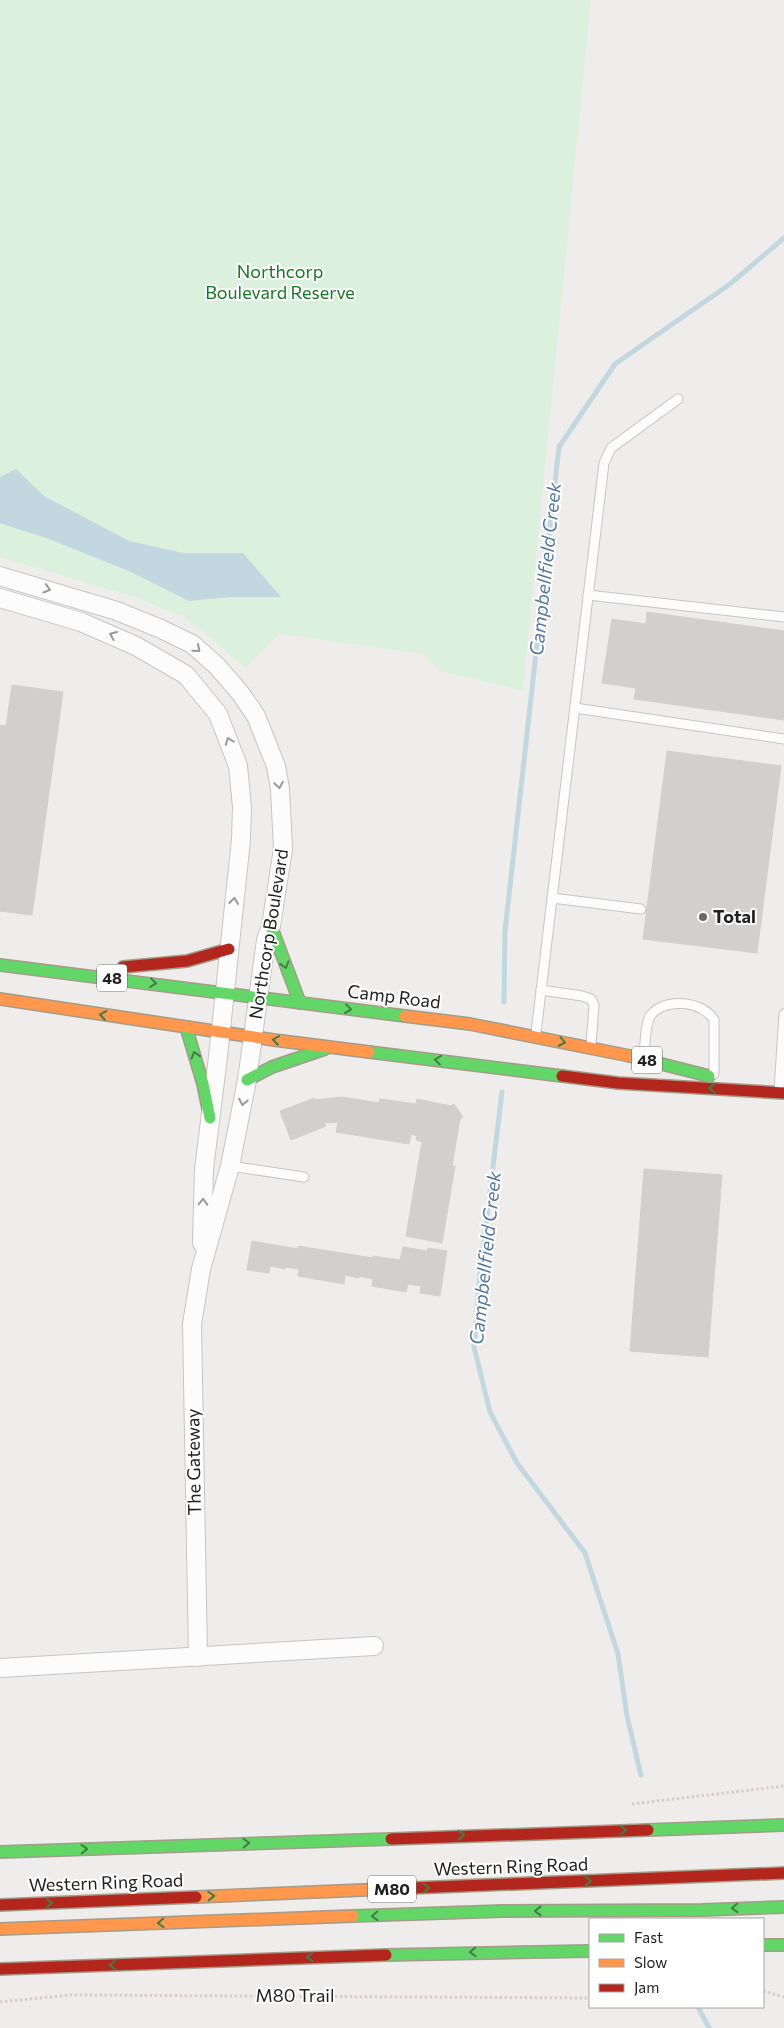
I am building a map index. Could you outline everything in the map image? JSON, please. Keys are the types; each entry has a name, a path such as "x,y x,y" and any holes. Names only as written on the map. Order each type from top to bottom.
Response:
{"main road":[{"path":"271,926 300,1003"},
{"path":"59,971 167,964 187,961 229,949"},
{"name":"Camp Road","path":"0,965 470,1024 590,1048 781,1093"},
{"name":"48","path":"0,999 331,1047 618,1083 781,1093"},
{"path":"186,1027 203,1084 210,1118"},
{"path":"247,1080 272,1067 331,1047"},
{"path":"0,1852 784,1825"},
{"name":"Western Ring Road","path":"0,1905 784,1873"},
{"name":"M80","path":"0,1929 503,1911 702,1910 784,1907"},
{"path":"764,1945 784,1945"},
{"path":"0,1969 474,1952 589,1951"},
{"path":"490,1965 521,1953"}],"street":[{"name":"Northcorp Boulevard","path":"3,585 117,611 192,644 216,666 256,716 276,766 280,790 283,849 271,926 266,940 253,1036"},
{"name":"Northcorp Boulevard","path":"3,585 136,646 186,676 218,714 238,766 242,807 241,840 221,1032"},
{"name":"The Gateway","path":"201,1269 204,1169 221,1032"},
{"name":"The Gateway","path":"198,1657 192,1324 201,1269 230,1166 247,1080 253,1036"},
{"path":"0,1668 374,1646"}],"lane":[{"path":"535,1036 604,463 611,448 678,399"},
{"path":"588,595 784,617"},
{"path":"575,708 784,738"},
{"path":"552,898 641,910"},
{"path":"541,990 591,999 594,1005 590,1048"},
{"path":"644,1060 650,1015 666,1005 693,1006 703,1009 714,1020 714,1077"},
{"path":"781,1093 784,1014"},
{"path":"230,1166 304,1176"}],"path":[{"path":"632,1804 784,1786"},
{"path":"764,1991 784,1997"},
{"name":"M80 Trail","path":"0,2002 70,1995 589,1998"}],"green space":[{"name":"Northcorp Boulevard Reserve","path":"0,0 591,0 523,691 440,671 424,654 279,634 245,668 182,616 131,596 0,557"}],"water":[{"path":"16,469 44,496 129,541 183,553 243,553 281,597 231,597 189,601 131,572 49,539 0,523 0,477"}],"building":[{"path":"647,612 784,631 784,720 634,699 636,688 602,683 612,619 646,624"},
{"path":"12,685 63,692 32,915 0,911 0,725 6,726"},
{"path":"667,751 781,766 757,953 643,939"},
{"path":"342,1097 379,1103 380,1099 416,1104 417,1099 451,1106 454,1104 463,1117 460,1119 452,1166 455,1166 442,1243 406,1236 422,1142 416,1140 417,1136 411,1134 409,1144 336,1132 338,1122 324,1123 326,1126 291,1140 280,1111 315,1098 315,1100"},
{"path":"644,1169 722,1175 708,1357 630,1351"},
{"path":"252,1241 298,1249 298,1246 373,1258 373,1256 400,1260 403,1247 427,1251 428,1248 447,1251 440,1296 420,1293 421,1286 408,1284 406,1292 372,1286 373,1279 359,1276 359,1278 345,1275 344,1284 298,1276 299,1269 270,1266 269,1273 247,1270"}],"waterway":[{"name":"Campbellfield Creek","path":"504,1002 505,931 559,447 615,364 730,284 784,238"},
{"name":"Campbellfield Creek","path":"502,1092 480,1274 474,1347 490,1412 517,1463 585,1553 618,1654 627,1716 641,1775"},
{"name":"Campbellfield Creek","path":"699,2008 709,2028"}],"traffic: fast":[{"path":"271,926 300,1003"},
{"path":"0,965 405,1016"},
{"path":"186,1027 203,1084 210,1118"},
{"path":"247,1080 272,1067 325,1049"},
{"path":"369,1052 562,1076"},
{"path":"630,1056 709,1076"},
{"path":"648,1830 784,1825"},
{"path":"0,1852 391,1839"},
{"path":"353,1916 503,1911 702,1910 784,1907"},
{"path":"764,1945 784,1945"},
{"path":"386,1955 589,1951"}],"traffic: slow":[{"path":"0,999 274,1040 369,1052"},
{"path":"405,1016 470,1024 630,1056"},
{"path":"196,1897 387,1889"},
{"path":"0,1929 353,1916"}],"traffic: jam":[{"path":"123,967 187,961 229,949"},
{"path":"562,1076 618,1083 784,1093"},
{"path":"391,1839 648,1830"},
{"path":"387,1889 784,1873"},
{"path":"0,1905 196,1897"},
{"path":"0,1969 386,1955"}],"place":[{"name":"Total","path":"703,917"}]}
